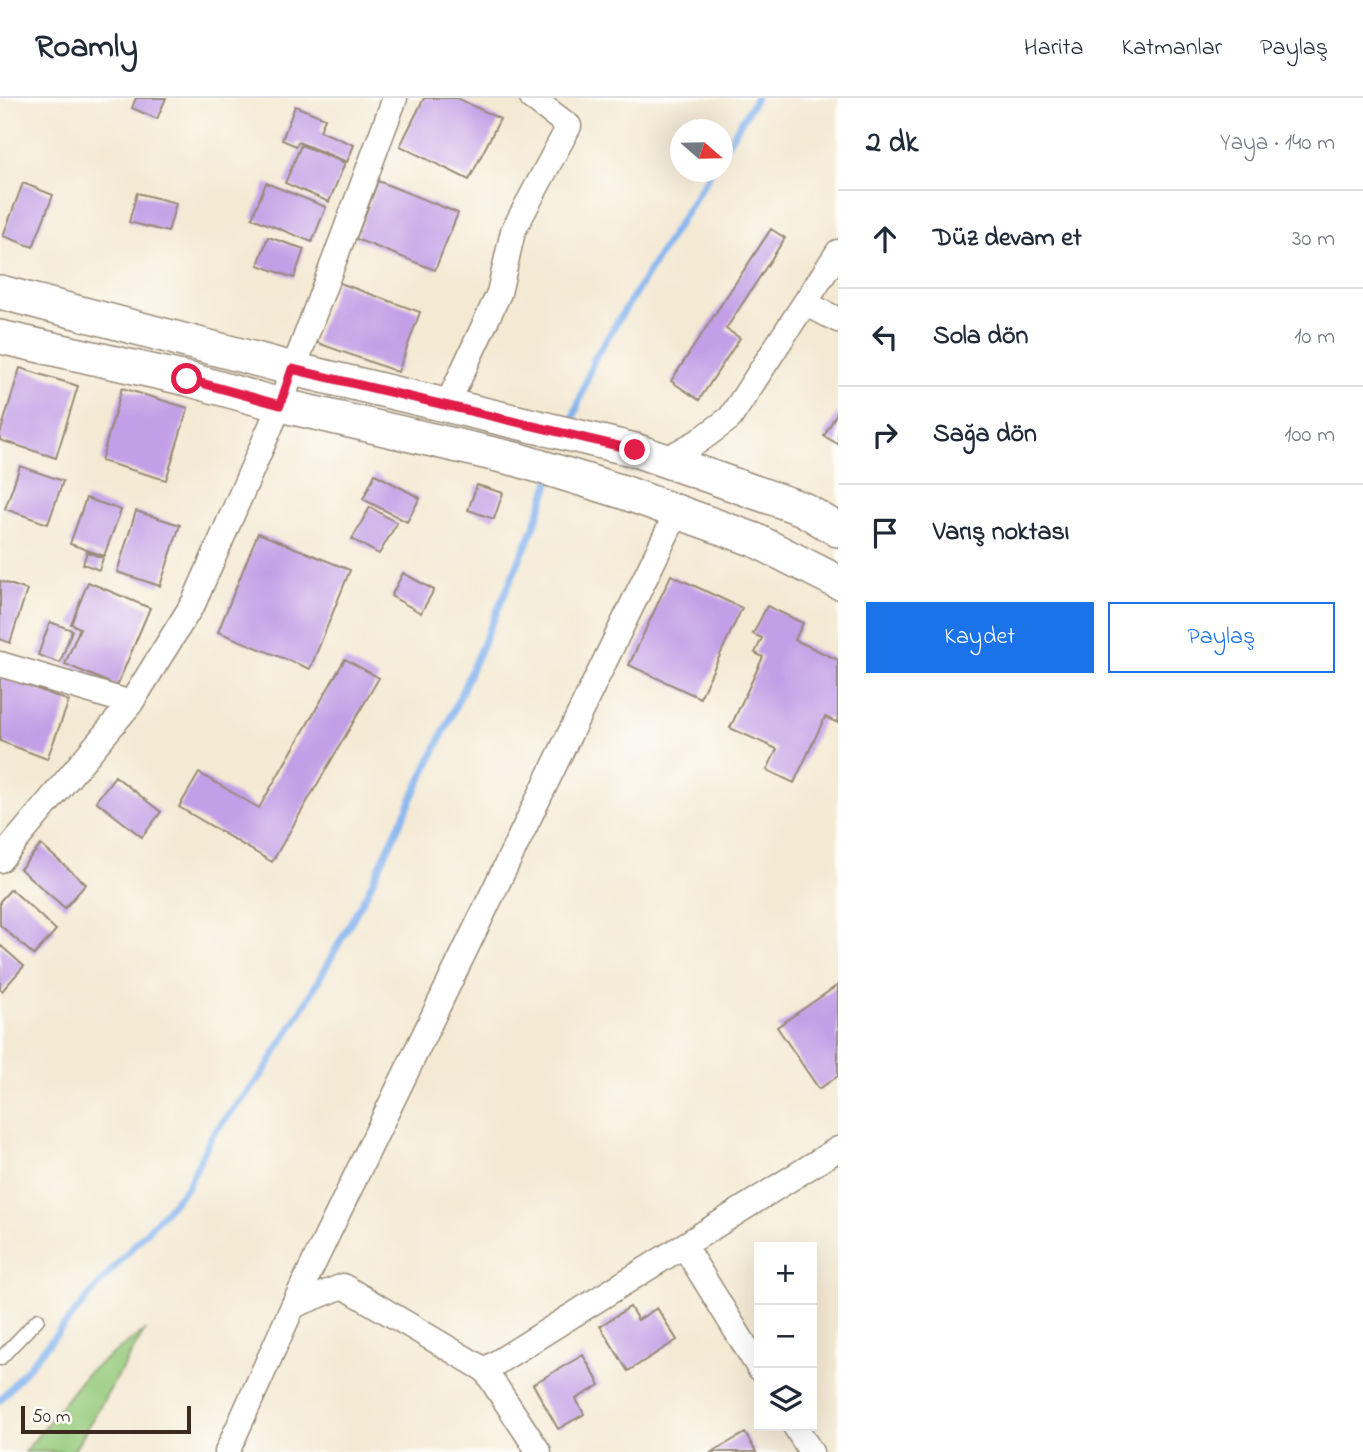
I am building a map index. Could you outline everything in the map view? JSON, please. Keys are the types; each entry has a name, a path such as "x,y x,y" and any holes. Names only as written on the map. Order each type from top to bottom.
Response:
{"main road":[{"path":"0,292 292,369 649,455 803,509 838,530"},
{"path":"0,337 187,379 280,405 519,460 623,492 755,540 838,582"}],"street":[{"path":"0,860 131,703 194,602 280,405 395,98"},
{"path":"447,405 499,293 513,231 569,127 533,98"},
{"path":"649,455 699,441 730,418 838,252"},
{"path":"804,303 838,320"},
{"path":"227,1452 293,1306 677,512"},
{"path":"0,664 131,703"},
{"path":"485,1370 838,1149"},
{"path":"684,1245 754,1360"},
{"path":"293,1306 343,1286 485,1370 539,1452"},
{"path":"798,1431 811,1452"}],"lane":[{"path":"0,1359 38,1319"}],"green space":[{"path":"145,1330 73,1452 25,1452 87,1373"}],"building":[{"path":"136,98 166,98 157,119 132,108"},
{"path":"424,98 457,98 500,119 469,180 400,146"},
{"path":"295,106 325,118 320,131 354,145 347,162 298,142 296,146 282,140"},
{"path":"301,145 345,163 329,202 285,183"},
{"path":"378,181 458,213 435,270 356,239"},
{"path":"23,183 53,195 33,247 3,236"},
{"path":"266,183 326,207 312,242 252,218"},
{"path":"137,193 176,203 168,232 129,222"},
{"path":"771,229 785,238 726,329 740,338 699,400 671,381"},
{"path":"268,237 304,249 294,278 258,265"},
{"path":"337,282 420,312 398,372 315,342"},
{"path":"20,368 78,386 56,458 0,440"},
{"path":"122,388 188,408 166,480 101,461"},
{"path":"838,411 838,444 824,436"},
{"path":"20,466 63,481 48,524 5,509"},
{"path":"375,474 420,498 407,522 363,499"},
{"path":"477,485 503,493 494,519 468,510"},
{"path":"86,498 121,510 104,556 70,544"},
{"path":"370,507 397,523 379,554 352,539"},
{"path":"136,511 180,525 160,586 117,572"},
{"path":"258,533 350,570 310,669 218,632"},
{"path":"87,552 103,558 99,570 83,564"},
{"path":"403,573 434,590 421,613 391,596"},
{"path":"671,575 742,608 700,698 629,665"},
{"path":"0,581 27,590 10,643 0,639"},
{"path":"88,582 150,608 117,686 65,664 80,628 71,624"},
{"path":"767,606 803,623 795,640 838,660 838,723 825,717 794,783 767,770 777,749 730,728 763,657 755,653 762,638 753,634"},
{"path":"50,622 72,630 60,663 38,655"},
{"path":"345,659 379,678 272,862 179,807 199,773 259,808"},
{"path":"0,675 69,701 47,759 0,741"},
{"path":"115,776 161,812 142,837 96,801"},
{"path":"41,845 86,884 65,908 20,869"},
{"path":"11,889 56,930 34,955 0,925 0,901"},
{"path":"0,945 24,966 2,991 0,989"},
{"path":"838,985 838,1076 819,1089 777,1027"},
{"path":"630,1307 638,1320 657,1308 677,1340 628,1371 600,1326"},
{"path":"583,1355 600,1385 576,1399 584,1414 558,1429 533,1384"},
{"path":"745,1433 756,1452 712,1452"}],"waterway":[{"path":"733,135 756,98"},
{"path":"570,427 594,359 705,182"},
{"path":"0,1400 187,1187 212,1135 262,1075 307,1001 368,891 448,723 534,527 551,478"}],"route":[{"path":"187,379 280,405 292,369 635,450"}]}
